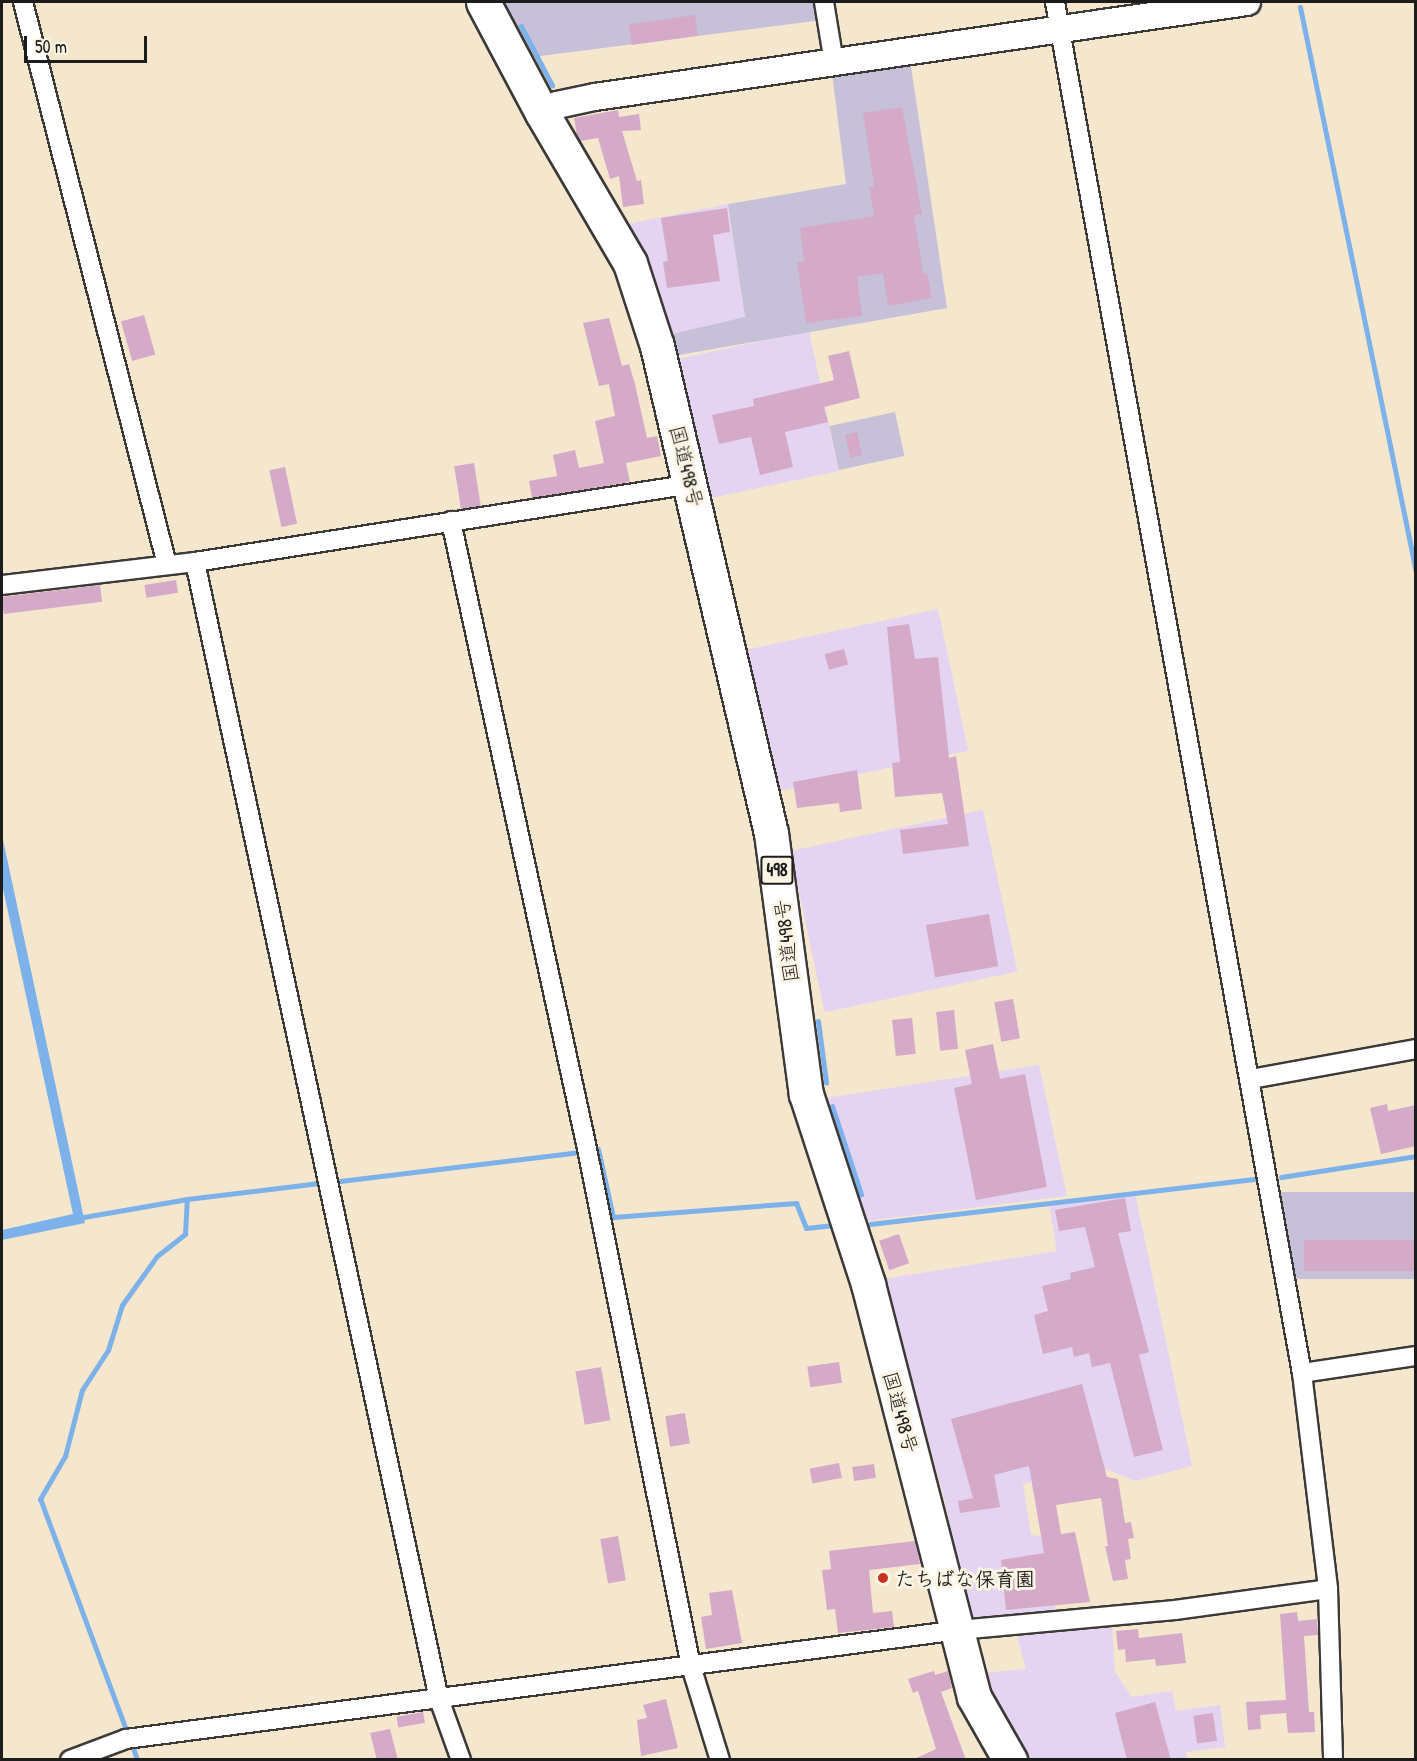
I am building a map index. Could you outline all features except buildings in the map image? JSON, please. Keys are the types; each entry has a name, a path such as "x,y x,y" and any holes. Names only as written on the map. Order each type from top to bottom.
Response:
{"highway":[{"name":"国道498号","path":"483,2 542,113 630,263 657,346 692,484 771,833 806,1094 868,1284 959,1630 974,1697 1010,1760"}],"street":[{"path":"23,2 167,565"},
{"path":"824,2 834,63"},
{"path":"1055,2 1251,1079 1302,1373 1328,1589 1333,1760"},
{"path":"542,113 557,105 595,98 1247,2"},
{"path":"2,585 195,561 692,484"},
{"path":"451,521 585,1139 691,1666 720,1760"},
{"path":"195,561 439,1699 461,1760"},
{"path":"1251,1079 1416,1049"},
{"path":"1302,1373 1416,1356"},
{"path":"70,1760 126,1739 959,1630 1175,1610 1328,1589"}],"shaded area":[{"path":"502,2 818,2 822,20 532,57"},
{"path":"910,60 947,308 679,355 672,334 745,317 728,204 846,184 832,74"},
{"path":"728,204 745,318 672,334 627,224"},
{"path":"809,331 839,471 710,498 680,358"},
{"path":"895,412 904,456 839,470 829,426"},
{"path":"938,609 968,751 774,792 744,650"},
{"path":"983,810 1017,971 825,1012 790,851"},
{"path":"1039,1065 1067,1196 866,1221 826,1098"},
{"path":"1280,1192 1415,1192 1415,1279 1280,1279"},
{"path":"1135,1193 1192,1466 1135,1481 1106,1469 1023,1484 1031,1535 1041,1536 1057,1616 971,1622 944,1498 884,1279 1057,1251 1049,1204"},
{"path":"1112,1623 1115,1672 1132,1697 1172,1691 1176,1711 1220,1705 1225,1747 1186,1752 1187,1759 1028,1759 1000,1718 982,1673 1026,1669 1016,1632"}],"water":[{"path":"2,835 85,1223 2,1240 2,1230 73,1214 2,884"}],"waterway":[{"path":"1300,7 1416,572"},
{"path":"521,26 552,85"},
{"path":"818,1021 826,1082"},
{"path":"832,1106 861,1194"},
{"path":"598,1149 613,1217 796,1203 806,1228 834,1225"},
{"path":"340,1181 578,1152"},
{"path":"1281,1177 1416,1156"},
{"path":"870,1224 1260,1178"},
{"path":"78,1218 187,1199 319,1183"},
{"path":"125,1727 40,1499 65,1456 82,1390 108,1350 122,1305 157,1256 185,1234 187,1199"},
{"path":"133,1747 137,1760"}],"place":[{"name":"たちばな保育園","path":"883,1578"}]}
